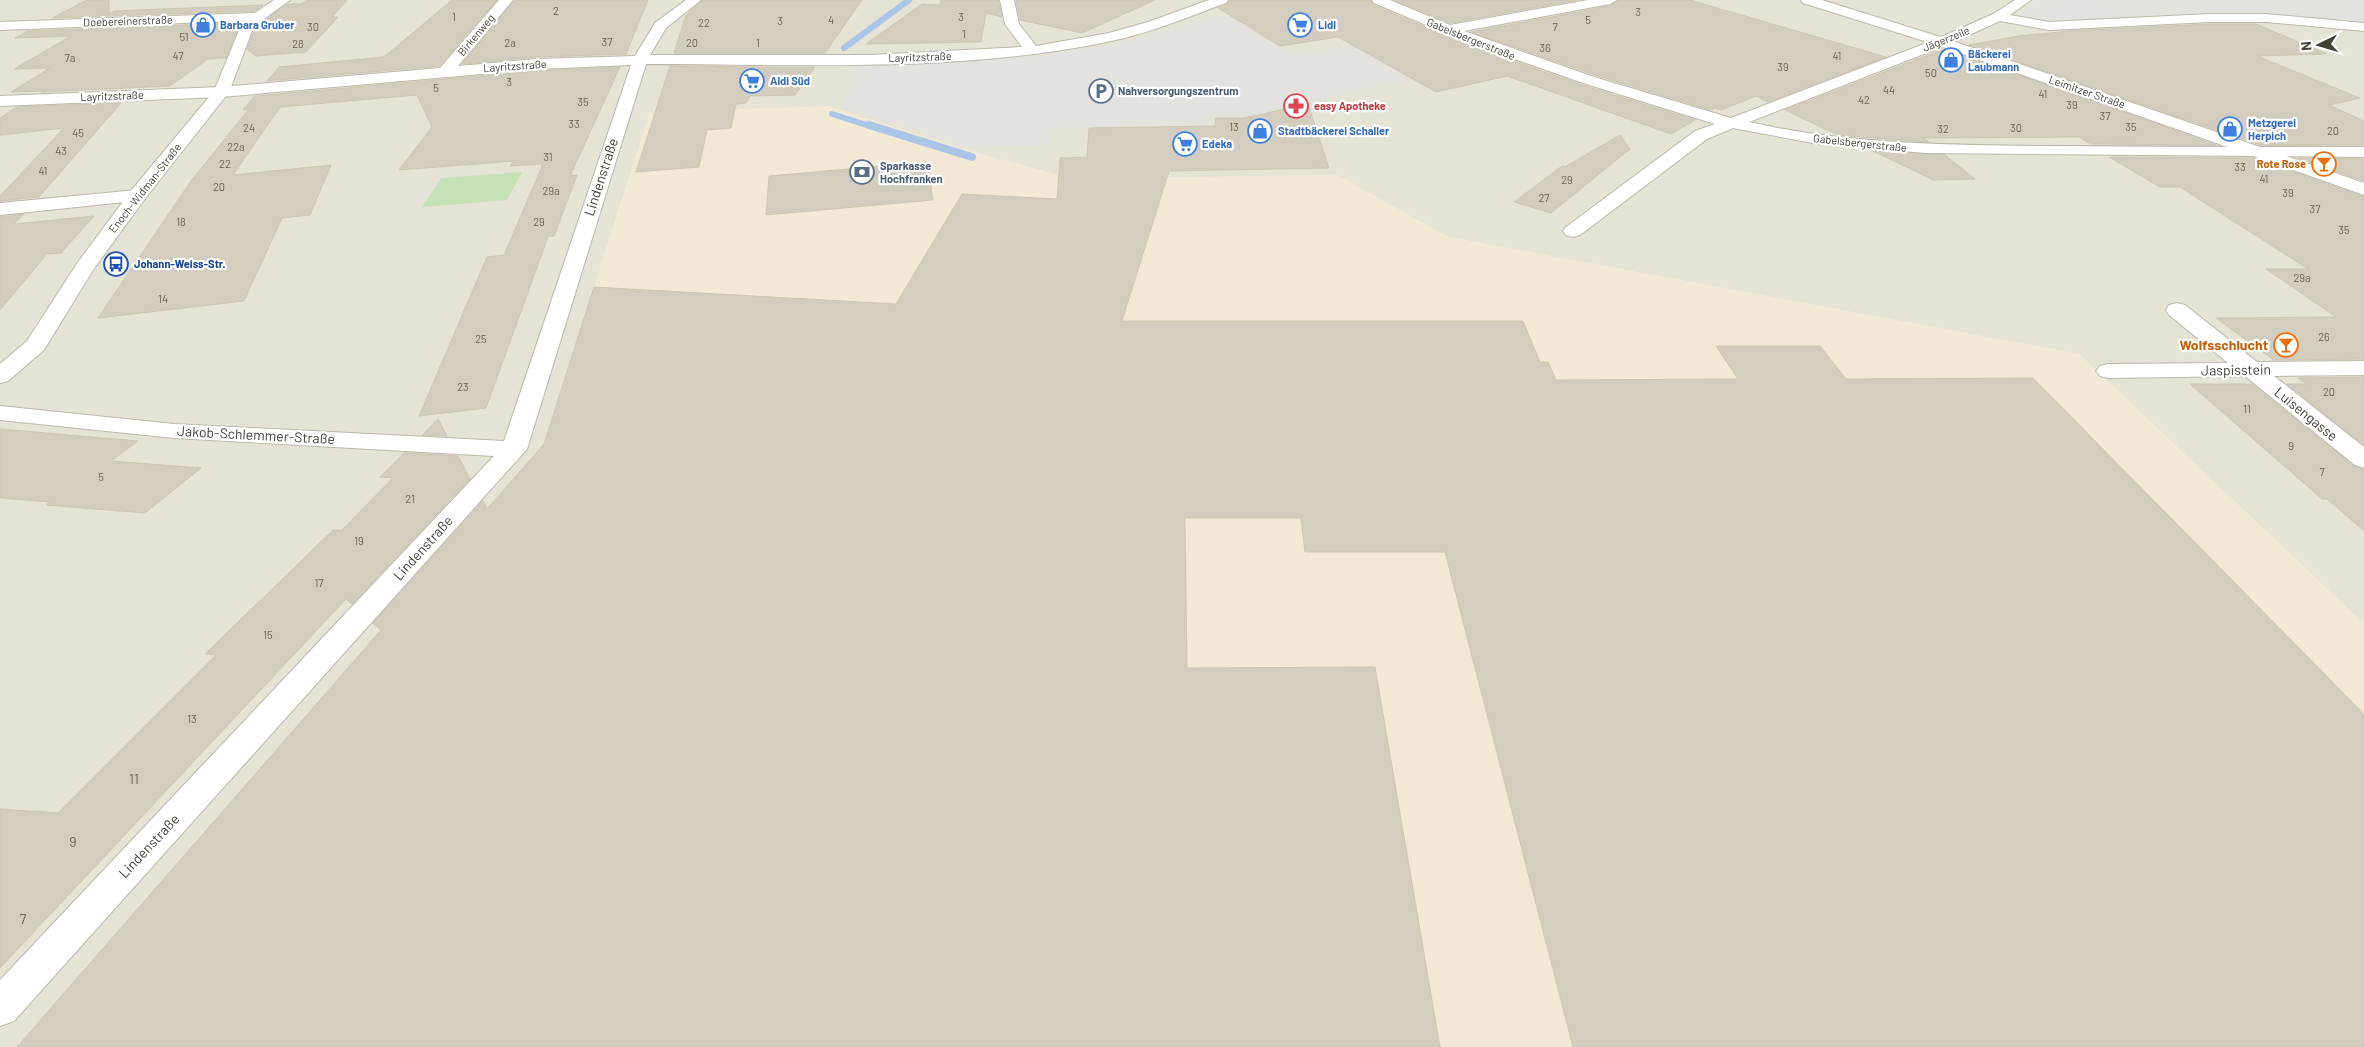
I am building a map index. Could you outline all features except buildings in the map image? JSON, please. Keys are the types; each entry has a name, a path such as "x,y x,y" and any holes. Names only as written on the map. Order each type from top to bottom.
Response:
{"street":[{"name":"Enoch-Widman-Straße","path":"0,376 36,345 83,269 137,196 221,92 248,24 283,0"},
{"name":"Birkenweg","path":"446,71 506,0"},
{"name":"Lindenstraße","path":"0,1008 514,448 640,60 660,26 694,0"},
{"path":"1007,0 1012,24 1032,50"},
{"name":"Layritzstraße","path":"0,101 221,92 537,64 640,60 889,58 1032,50 1111,37 1154,25 1221,0"},
{"name":"Gabelsbergerstraße","path":"1379,0 1445,30 1545,66 1730,122 1780,134 1834,142 1932,150 2364,152"},
{"path":"1445,30 1610,0"},
{"name":"Leimitzer Straße","path":"1808,0 1942,42 2364,189"},
{"name":"Jägerzeile","path":"1573,231 1701,135 1730,122 1942,42 1998,17 2024,0"},
{"name":"Doebereinerstraße","path":"0,26 256,17"},
{"path":"1998,17 2048,26 2209,18 2266,18 2364,27"},
{"path":"0,208 137,196"},
{"name":"Luisengasse","path":"2177,310 2364,460"},
{"name":"Jaspisstein","path":"2108,371 2364,368"},
{"name":"Jakob-Schlemmer-Straße","path":"0,413 174,431 514,448"}],"shaded area":[{"path":"0,0 2036,0 2017,18 2044,22 2211,13 2364,23 2364,624 2079,354 1448,237 1337,175 1072,179 963,149 650,112 544,444 17,1047 0,1047"},
{"path":"2036,0 2364,0 2364,23 2211,13 2044,22 2016,18"},
{"path":"2058,0 2098,0 2131,14 2056,20 2038,11"},
{"name":"Nahversorgungszentrum","path":"1226,15 1295,56 1360,44 1423,76 1250,115 1207,116 1209,124 1049,128 1047,145 968,147 841,107 857,65 1044,56 1120,43"},
{"path":"830,106 963,149 1072,179 1337,175 1448,237 2079,354 2364,624 2364,1047 17,1047 544,444 650,112"}],"green space":[{"path":"522,172 507,200 422,207 441,178"}],"waterway":[{"path":"844,48 909,0"},
{"path":"832,114 873,127"},
{"path":"869,125 972,157"}],"place":[{"name":"Barbara Gruber","path":"203,25"},
{"name":"Lidl","path":"1300,25"},
{"name":"Bäckerei Laubmann","path":"1951,60"},
{"name":"Aldi Süd","path":"752,81"},
{"name":"Nahversorgungszentrum","path":"1101,91"},
{"name":"easy Apotheke","path":"1296,106"},
{"name":"Metzgerei Herpich","path":"2230,129"},
{"name":"Stadtbäckerei Schaller","path":"1260,131"},
{"name":"Edeka","path":"1185,144"},
{"name":"Rote Rose","path":"2324,164"},
{"name":"Sparkasse Hochfranken","path":"862,172"},
{"name":"Johann-Weiss-Str.","path":"116,264"},
{"name":"Wolfsschlucht","path":"2286,345"}]}
